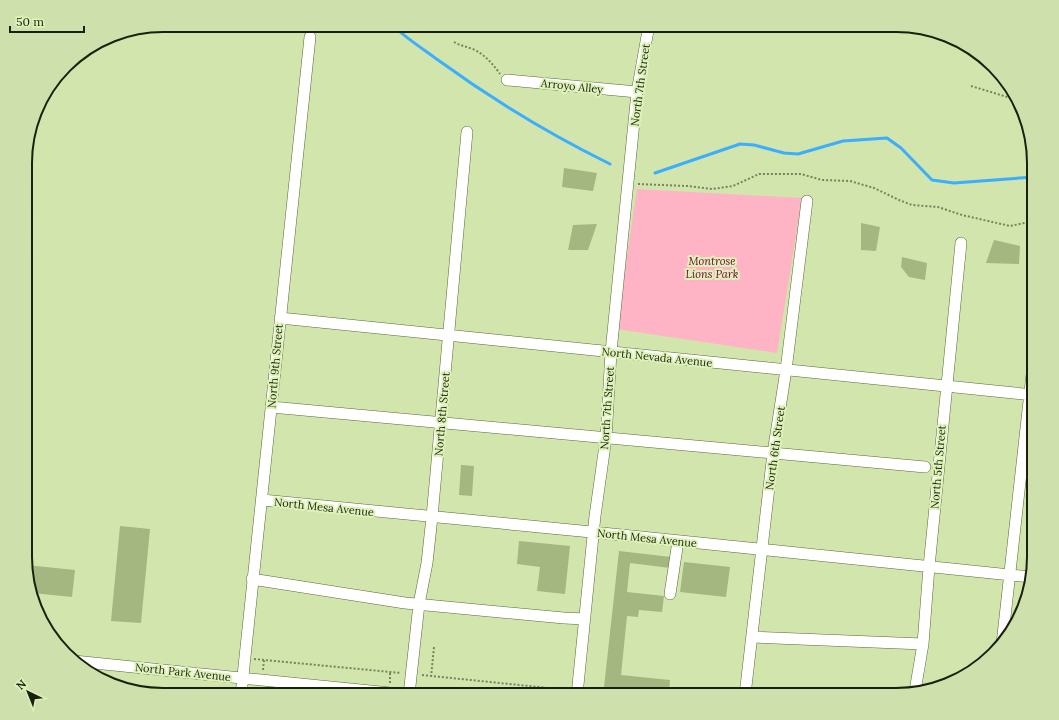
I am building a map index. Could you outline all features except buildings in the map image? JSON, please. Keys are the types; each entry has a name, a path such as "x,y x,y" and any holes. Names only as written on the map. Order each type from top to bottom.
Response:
{"street":[{"name":"North 7th Street","path":"578,688 593,532 606,438 611,352 637,92 648,32"},
{"name":"North 9th Street","path":"242,688 252,579 262,500 310,37"},
{"name":"Arroyo Alley","path":"508,80 637,92"},
{"name":"North 8th Street","path":"410,688 419,604 427,564 442,423 448,336 467,132"},
{"name":"North 6th Street","path":"746,688 773,453 786,370 807,201"},
{"name":"North 5th Street","path":"916,686 923,644 946,386 961,243"},
{"name":"North Nevada Avenue","path":"280,318 1027,395"},
{"path":"271,407 925,467"},
{"path":"1003,633 1027,428"},
{"name":"North Mesa Avenue","path":"262,500 1025,576"},
{"path":"670,594 678,541"},
{"path":"252,579 419,604 556,618 585,619"},
{"path":"752,637 763,639 923,644"},
{"name":"North Park Avenue","path":"84,662 341,688"}],"path":[{"path":"454,42 474,50 485,57 508,80"},
{"path":"971,86 1009,97"},
{"path":"628,183 687,186 712,189 733,186 758,174 802,174 822,180 850,181 874,188 912,205 938,207 962,215 1010,226 1027,223"},
{"path":"431,677 434,647"}],"green space":[{"name":"Montrose Lions Park","path":"637,189 802,198 777,353 616,329"}],"waterway":[{"path":"400,32 438,60 501,103 565,141 610,164"},
{"path":"655,173 740,144 754,145 784,153 798,154 843,141 887,138 901,148 932,180 954,183 1027,178"}]}
